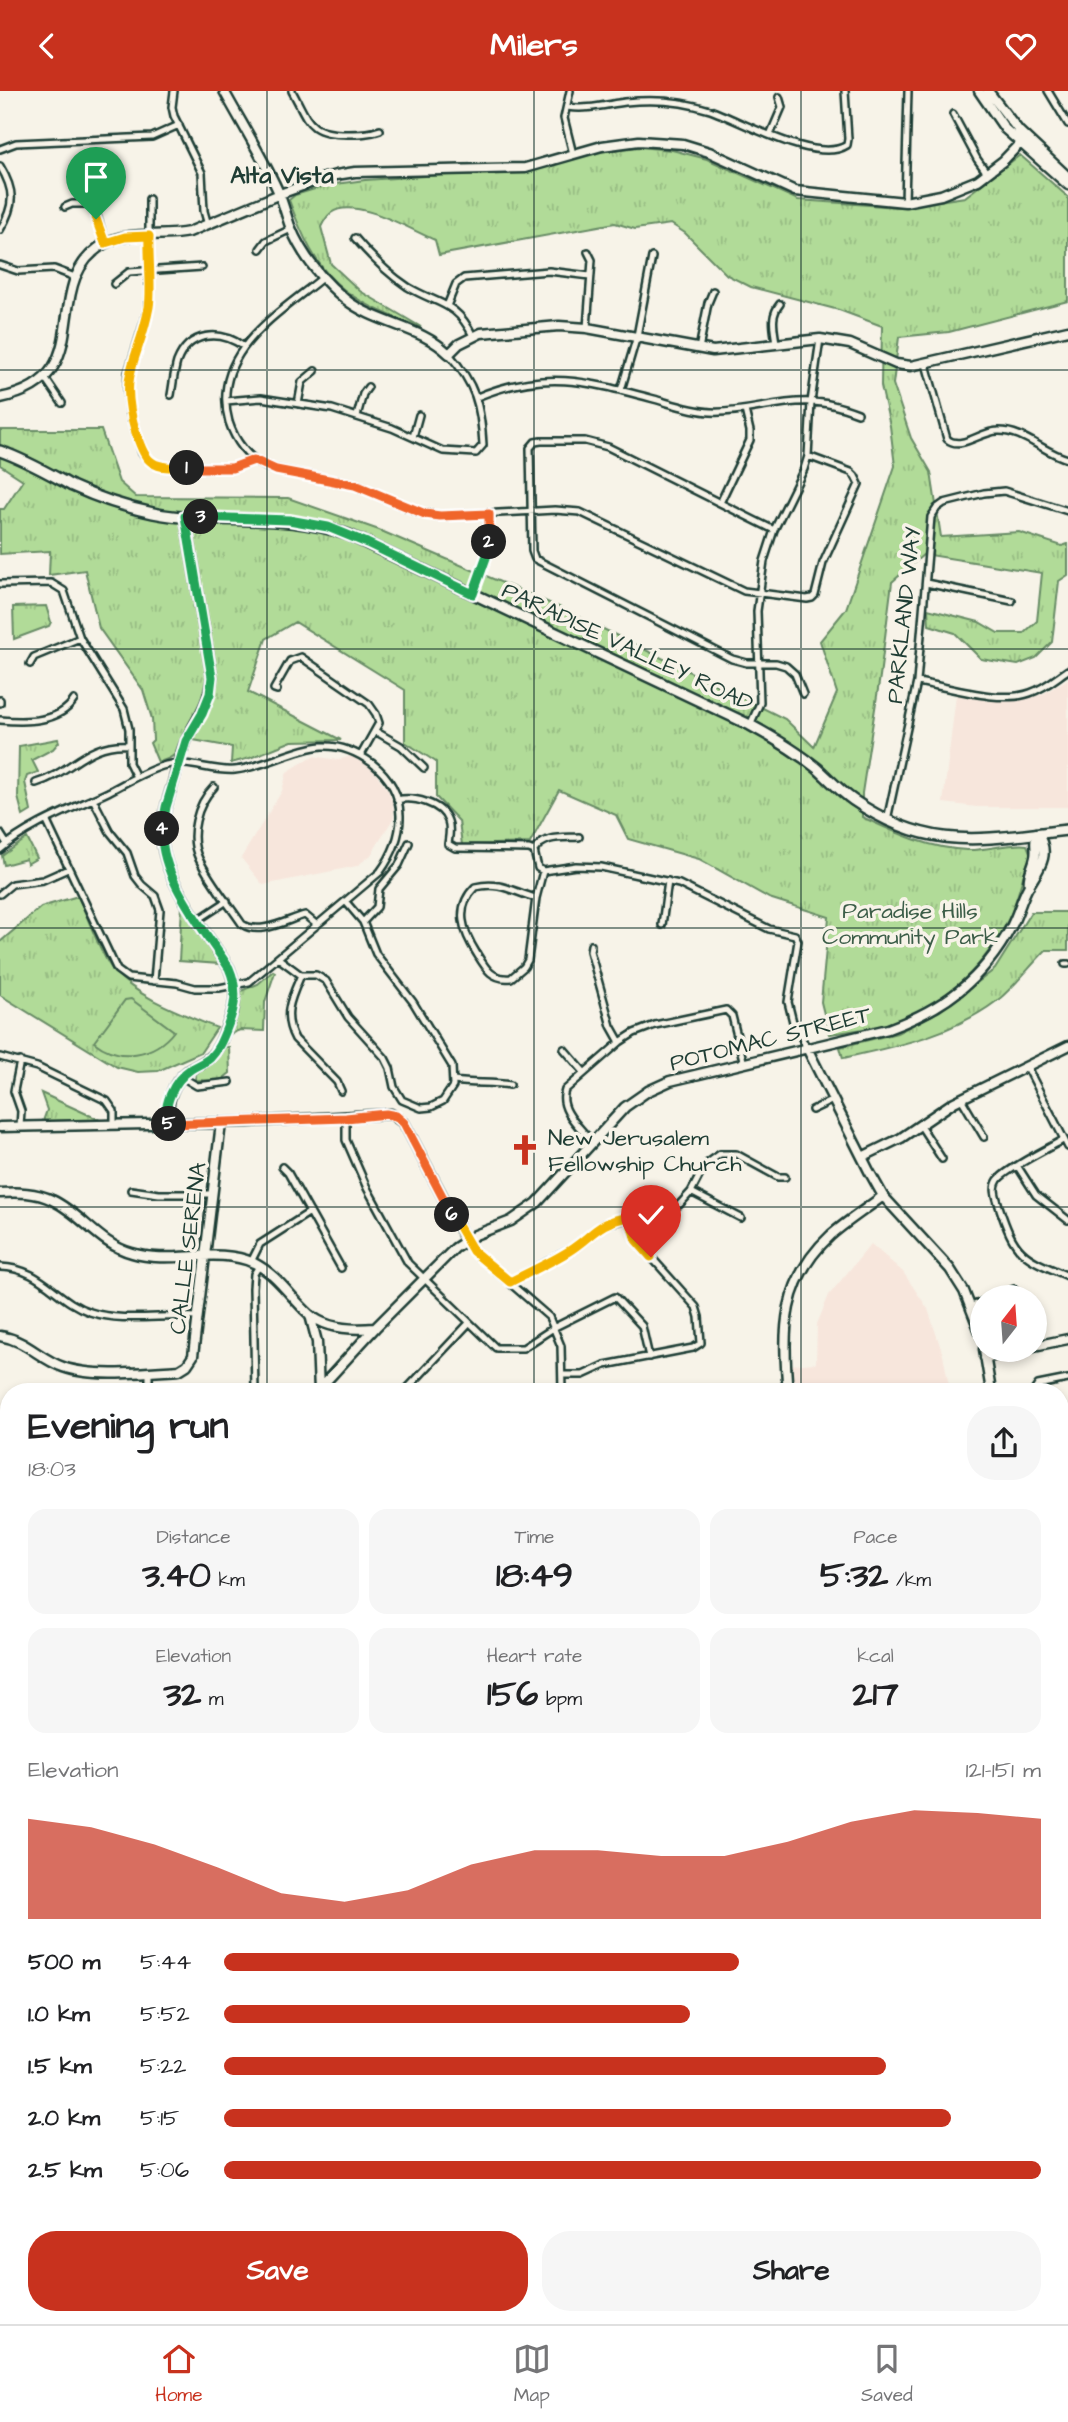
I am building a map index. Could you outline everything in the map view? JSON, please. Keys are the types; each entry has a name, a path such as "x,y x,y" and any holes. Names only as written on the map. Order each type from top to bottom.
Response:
{"main road":[{"name":"PARADISE VALLEY ROAD","path":"0,451 102,499 157,513 289,520 328,527 367,543 750,725 792,748 853,800 887,820 924,833 959,839 992,839 1068,830"}],"street":[{"path":"174,91 172,107 202,173 204,211 208,225"},
{"path":"224,91 279,194 291,229 306,258 322,278 347,301 367,313 430,339 449,353 464,370 477,397 483,445 476,453 447,452 413,436 356,416 261,398 226,401"},
{"path":"292,91 310,124 322,132 371,134 380,130"},
{"path":"570,91 564,118 573,154"},
{"path":"566,107 585,110 633,102 675,103 711,110 805,148 836,149 847,145 848,139 845,91"},
{"path":"905,202 908,91"},
{"path":"979,91 1005,129 1068,177"},
{"path":"988,91 1022,141 1068,185"},
{"path":"1048,91 1068,124"},
{"path":"770,135 782,107 779,97"},
{"path":"953,114 987,173"},
{"path":"0,149 16,143 152,137 179,125"},
{"path":"0,398 22,393 45,378 58,359 63,347 69,299 75,277 86,258 105,243 125,237 172,236 208,225 320,179 355,172 525,168 615,144 639,141 683,144 709,152 795,191 905,202 950,191 987,173 1022,141"},
{"path":"0,166 9,182 11,201 10,213 0,230"},
{"path":"149,199 149,307 128,373 127,389 129,409 142,453 154,464 167,467 232,468 254,460"},
{"path":"65,207 72,204 91,204 96,208 96,219 105,243"},
{"path":"260,249 266,241 291,229"},
{"path":"355,238 390,274 463,317 473,335"},
{"path":"587,328 592,260 588,252"},
{"path":"621,390 637,336 652,257"},
{"path":"0,265 18,271 54,269 75,277"},
{"path":"114,284 129,272 202,267"},
{"path":"447,306 456,284 464,278 550,271 590,275"},
{"path":"322,278 243,346 230,372 226,401 233,433 254,460 276,470 355,485 425,514 440,516 533,511 580,512 744,591 812,598 823,563 859,484 851,473 808,456"},
{"path":"699,349 713,291"},
{"path":"776,343 773,319 780,304"},
{"path":"449,353 473,335 546,326 587,328 699,349 727,351 820,339 850,344 896,364 911,366 1068,330"},
{"path":"171,395 177,362 182,352 194,341 209,335 220,335 230,337 243,346"},
{"path":"750,725 760,702 758,594 764,561 774,530 808,456 811,402 820,339"},
{"path":"926,364 947,439 951,442 958,444 988,432 1003,431 1068,459"},
{"path":"298,404 302,381 315,371"},
{"path":"45,378 62,403"},
{"path":"477,397 518,384 550,380 579,381 698,411 744,410 811,402 831,404 858,413"},
{"path":"356,416 368,387"},
{"path":"720,503 750,440 744,410"},
{"path":"413,436 419,415"},
{"path":"774,530 603,446 573,440 541,441 532,445 529,451 534,557 728,657 747,663 780,664 794,674 803,694"},
{"name":"PARKLAND WAY","path":"887,820 917,682 931,517 944,503 1004,491 1068,511"},
{"path":"473,594 487,555 489,514"},
{"path":"167,1124 170,1097 182,1077 211,1057 219,1046 236,1002 229,968 171,878 162,848 163,822 179,764 186,741 210,694 212,677 185,516"},
{"path":"0,584 51,583 64,591 79,638 122,703 129,729 129,763 136,778"},
{"path":"926,583 1013,601"},
{"path":"30,664 34,657 79,638"},
{"path":"278,690 274,689 290,661 301,657 372,707 379,720 361,755"},
{"path":"917,682 1015,696 1038,689 1068,670"},
{"path":"0,720 47,718 64,711 74,700"},
{"path":"375,731 401,746 424,768"},
{"path":"36,783 65,771 93,750 109,745 129,745"},
{"path":"0,850 47,822 165,765 179,764 215,771 239,769 303,749 323,746 361,755 384,775 397,800 400,828 392,855 380,872 254,980 234,985 195,988 128,978 114,967 47,822"},
{"path":"214,787 203,798 197,817 195,844 198,858 242,924 249,929 258,930 305,915 317,925"},
{"path":"93,799 110,832 127,853 135,876 155,896 160,910 154,981"},
{"path":"397,800 416,799 442,811 449,825 448,844 455,848 534,851"},
{"path":"0,833 7,844"},
{"name":"POTOMAC STREET","path":"326,1383 375,1328 455,1248 519,1217 537,1203 625,1107 656,1087 681,1078 888,1029 944,1004 972,979 1011,928 1029,886 1028,877 1035,858 1034,841 1037,833"},
{"path":"579,838 549,838 538,844 534,851 538,868 543,871 576,866 601,867 668,881 694,890 769,929 795,935 797,945 788,1002 793,1022 883,1196 950,1269 970,1304"},
{"path":"363,922 376,907 379,889 399,865 409,843"},
{"path":"0,894 12,884 43,880 68,869"},
{"path":"536,898 507,886 480,886 471,892 464,903 464,930 487,972 500,978 511,978 528,960 536,898 543,871"},
{"path":"662,925 668,881"},
{"path":"198,920 227,901"},
{"path":"278,958 301,975 316,975 330,985 348,1017 385,1058 396,1091 406,1102 421,1108 435,1105 449,1094 454,1081 452,1066 435,1035 376,954 363,922 346,902"},
{"path":"591,944 590,951 611,1026 620,1042"},
{"path":"301,975 288,1006 291,1031 295,1039 337,1082 341,1091"},
{"path":"592,1142 565,1109 562,1096 584,1072 620,1042 646,1028 723,1010 732,1016 744,1064"},
{"path":"862,1157 901,1138 962,1100 1068,1046"},
{"path":"564,1049 584,1072"},
{"path":"0,1057 20,1061 107,1101 114,1111 114,1125"},
{"path":"20,1061 14,1091 20,1111 20,1127"},
{"path":"1027,1067 1068,1147"},
{"path":"182,1077 197,1086 230,1082"},
{"path":"454,1081 478,1085 510,1085"},
{"path":"962,1100 984,1137"},
{"path":"812,1110 833,1101"},
{"path":"0,1127 221,1123 386,1114 396,1116 404,1123 473,1251 549,1317 561,1346 562,1383"},
{"path":"346,1118 346,1140 367,1188 408,1263 496,1348 523,1348 604,1303 611,1296 642,1326 649,1356"},
{"name":"CALLE SERENA","path":"149,1371 178,1370 187,1365 193,1356 221,1123"},
{"path":"920,1125 942,1159"},
{"path":"1063,1140 1000,1178 995,1184 995,1191 1007,1232 1016,1247 1033,1262 1068,1276"},
{"path":"510,1282 573,1248 596,1228 610,1221 674,1208 691,1192 705,1165 716,1156 724,1153 736,1154 778,1177 785,1177"},
{"path":"282,1167 288,1173 341,1268"},
{"path":"1018,1167 1036,1195 1049,1208 1068,1220"},
{"path":"131,1190 159,1194 213,1194"},
{"path":"691,1192 741,1218"},
{"path":"0,1193 28,1193 50,1199 68,1210 106,1242 132,1254 161,1258 234,1258 255,1264 278,1279 310,1315 322,1322 363,1330 375,1328"},
{"path":"787,1383 784,1329 789,1302 800,1276 814,1254 831,1235 883,1196"},
{"path":"255,1383 253,1288 260,1244 310,1212"},
{"path":"562,1375 575,1376 605,1365 693,1348 701,1343 696,1307 636,1240 629,1217"},
{"path":"0,1267 29,1273 76,1305 93,1313 198,1317"},
{"path":"310,1315 317,1342 319,1383"},
{"path":"412,1383 469,1323"},
{"path":"0,1336 25,1343 49,1360 70,1370 149,1371 149,1383"},
{"path":"1047,1343 1068,1339"},
{"path":"986,1362 990,1383"},
{"path":"318,1369 325,1373 335,1372"},
{"path":"1048,1383 1068,1379"}],"shaded area":[{"path":"1068,679 1068,807 977,807 943,803 956,695 990,701 1022,700 1043,694"},
{"path":"313,756 338,760 351,756 364,763 388,790 394,817 371,855 357,866 263,885 241,858 282,791 287,772"},
{"path":"871,1244 903,1272 928,1309 943,1355 948,1383 790,1383 788,1365 816,1363 817,1324 829,1295"}],"green space":[{"name":"Paradise Hills Community Park","path":"638,147 672,150 707,159 798,200 898,207 965,197 1020,155 1068,197 1068,301 949,332 899,337 893,384 911,438 931,472 941,537 1019,532 1062,546 1068,544 1068,575 1059,581 1052,642 1036,658 1018,665 981,659 955,633 929,625 928,609 979,622 998,633 1024,633 1037,621 1042,573 924,554 892,582 862,793 862,817 913,839 952,849 974,850 1021,844 1027,845 1031,855 1010,916 982,961 943,997 913,1015 893,1023 829,1034 821,1002 829,917 769,898 699,859 628,839 616,815 559,790 530,843 462,845 459,821 436,797 436,762 405,742 405,690 295,622 266,639 248,692 341,740 292,741 231,763 232,747 182,738 174,755 158,762 150,743 153,740 152,719 143,690 99,628 85,570 49,575 50,551 0,554 0,509 4,509 23,480 0,465 0,430 101,430 119,482 136,497 288,498 379,530 561,608 785,719 814,747 837,693 820,641 846,609 895,466 881,386 882,326 839,310 751,287 727,275 685,233 671,224 635,229 615,223 439,255 435,240 383,216 354,209 341,209 331,213 321,227 331,264 360,291 421,327 371,307 336,283 311,250 289,200 295,195 328,185 543,168 590,153"},
{"path":"46,606 51,622 49,626 14,639 13,607"},
{"path":"58,739 59,742 53,749 32,760 38,772 27,776 25,782 31,811 23,816 18,797 19,746"},
{"path":"27,838 37,858 27,864 26,859 4,865 2,856"},
{"path":"78,896 104,956 123,980 161,1004 217,1028 201,1052 158,1071 138,1072 117,1067 0,995 0,942 41,907"},
{"path":"182,906 221,964 179,961"},
{"path":"1031,912 1068,912 1068,950 1046,950 998,1000 962,1022 924,1038 843,1058 840,1047 897,1033 940,1011 995,969"},
{"path":"275,972 265,1002 264,1031 240,1030 230,1034 239,1011 241,991 258,984"},
{"path":"131,999 174,1031 157,1047 136,1054 114,1052 94,1042 125,1000"},
{"path":"225,1047 229,1047 230,1073 220,1081 195,1080 196,1073 214,1061"},
{"path":"41,1093 100,1120 43,1121 47,1110"}],"place":[{"name":"New Jerusalem Fellowship Church","path":"525,1150"}],"district":[{"name":"Alta Vista","path":"282,175"}],"route":[{"path":"96,219 105,243 125,237 149,236 150,301 128,373 127,389 129,409 142,453 147,459 167,467 232,468 254,460 276,470 355,485 425,514 489,514 487,555 473,594 328,527 289,520 185,516 212,677 210,694 186,741 166,807 162,848 171,878 229,968 234,980 236,1002 219,1046 211,1057 190,1070 174,1086 168,1102 167,1124 391,1114 404,1123 473,1251 510,1282 573,1248 596,1228 610,1221 629,1217 636,1240 651,1257"}]}
